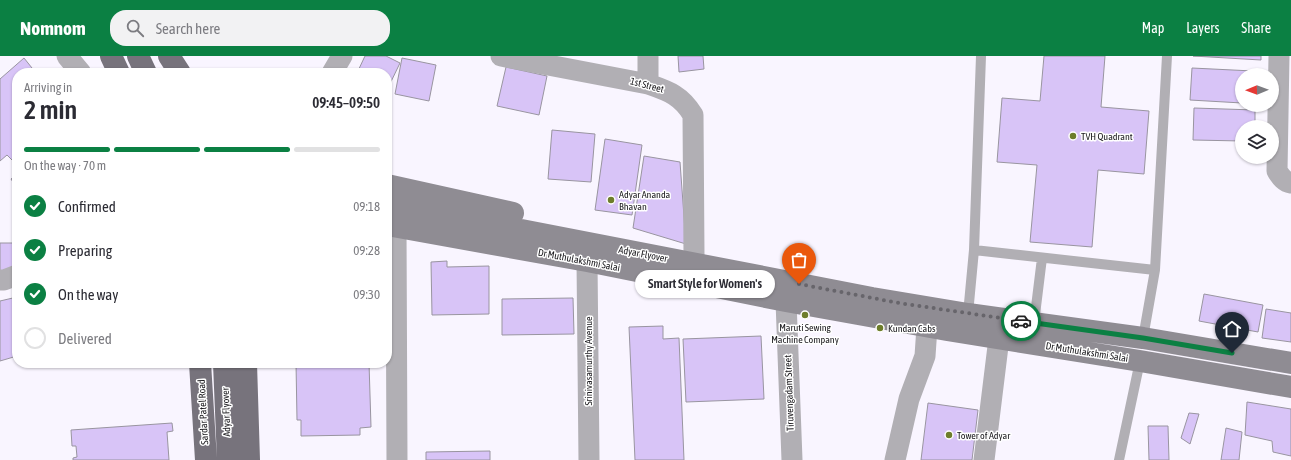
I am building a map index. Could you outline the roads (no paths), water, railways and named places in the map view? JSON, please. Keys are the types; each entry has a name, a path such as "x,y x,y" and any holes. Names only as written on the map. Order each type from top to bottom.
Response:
{"main road":[{"path":"111,56 117,68"},
{"path":"138,56 144,68"},
{"path":"169,56 177,68"},
{"path":"392,186 694,255 880,288 899,303 1143,338 1291,363"},
{"name":"Adyar Flyover","path":"392,205 899,303"},
{"name":"Dr Muthulakshmi Salai","path":"392,226 587,261 786,301 927,327 1291,387"},
{"name":"Sardar Patel Road","path":"200,368 206,460"},
{"name":"Adyar Flyover","path":"224,368 228,460"},
{"path":"246,368 248,460"}],"street":[{"path":"67,56 77,68"},
{"path":"335,68 342,56"},
{"name":"1st Street","path":"501,56 549,61 648,84 667,90 688,106 693,115 694,255"},
{"path":"648,56 648,84"},
{"path":"1279,56 1277,171 1286,180"},
{"name":"Srinivasamurthy Avenue","path":"587,261 589,460"},
{"path":"392,265 397,460"},
{"path":"0,280 12,277"},
{"name":"Tiruvengadam Street","path":"786,301 792,460"},
{"path":"896,460 909,399 925,356 927,327"},
{"path":"984,460 999,338"}],"lane":[{"path":"968,314 974,250 981,56"},
{"path":"1143,338 1155,270 1168,56"},
{"path":"974,250 1155,270"},
{"path":"1034,323 1042,258"},
{"path":"1119,460 1140,361"}],"place":[{"name":"TVH Quadrant","path":"1073,136"},
{"name":"Adyar Ananda Bhavan","path":"611,200"},
{"name":"Smart Style for Women's","path":"799,284"},
{"name":"Maruti Sewing Machine Company","path":"805,315"},
{"name":"Kundan Cabs","path":"880,328"},
{"name":"Tower of Adyar","path":"949,435"}]}
